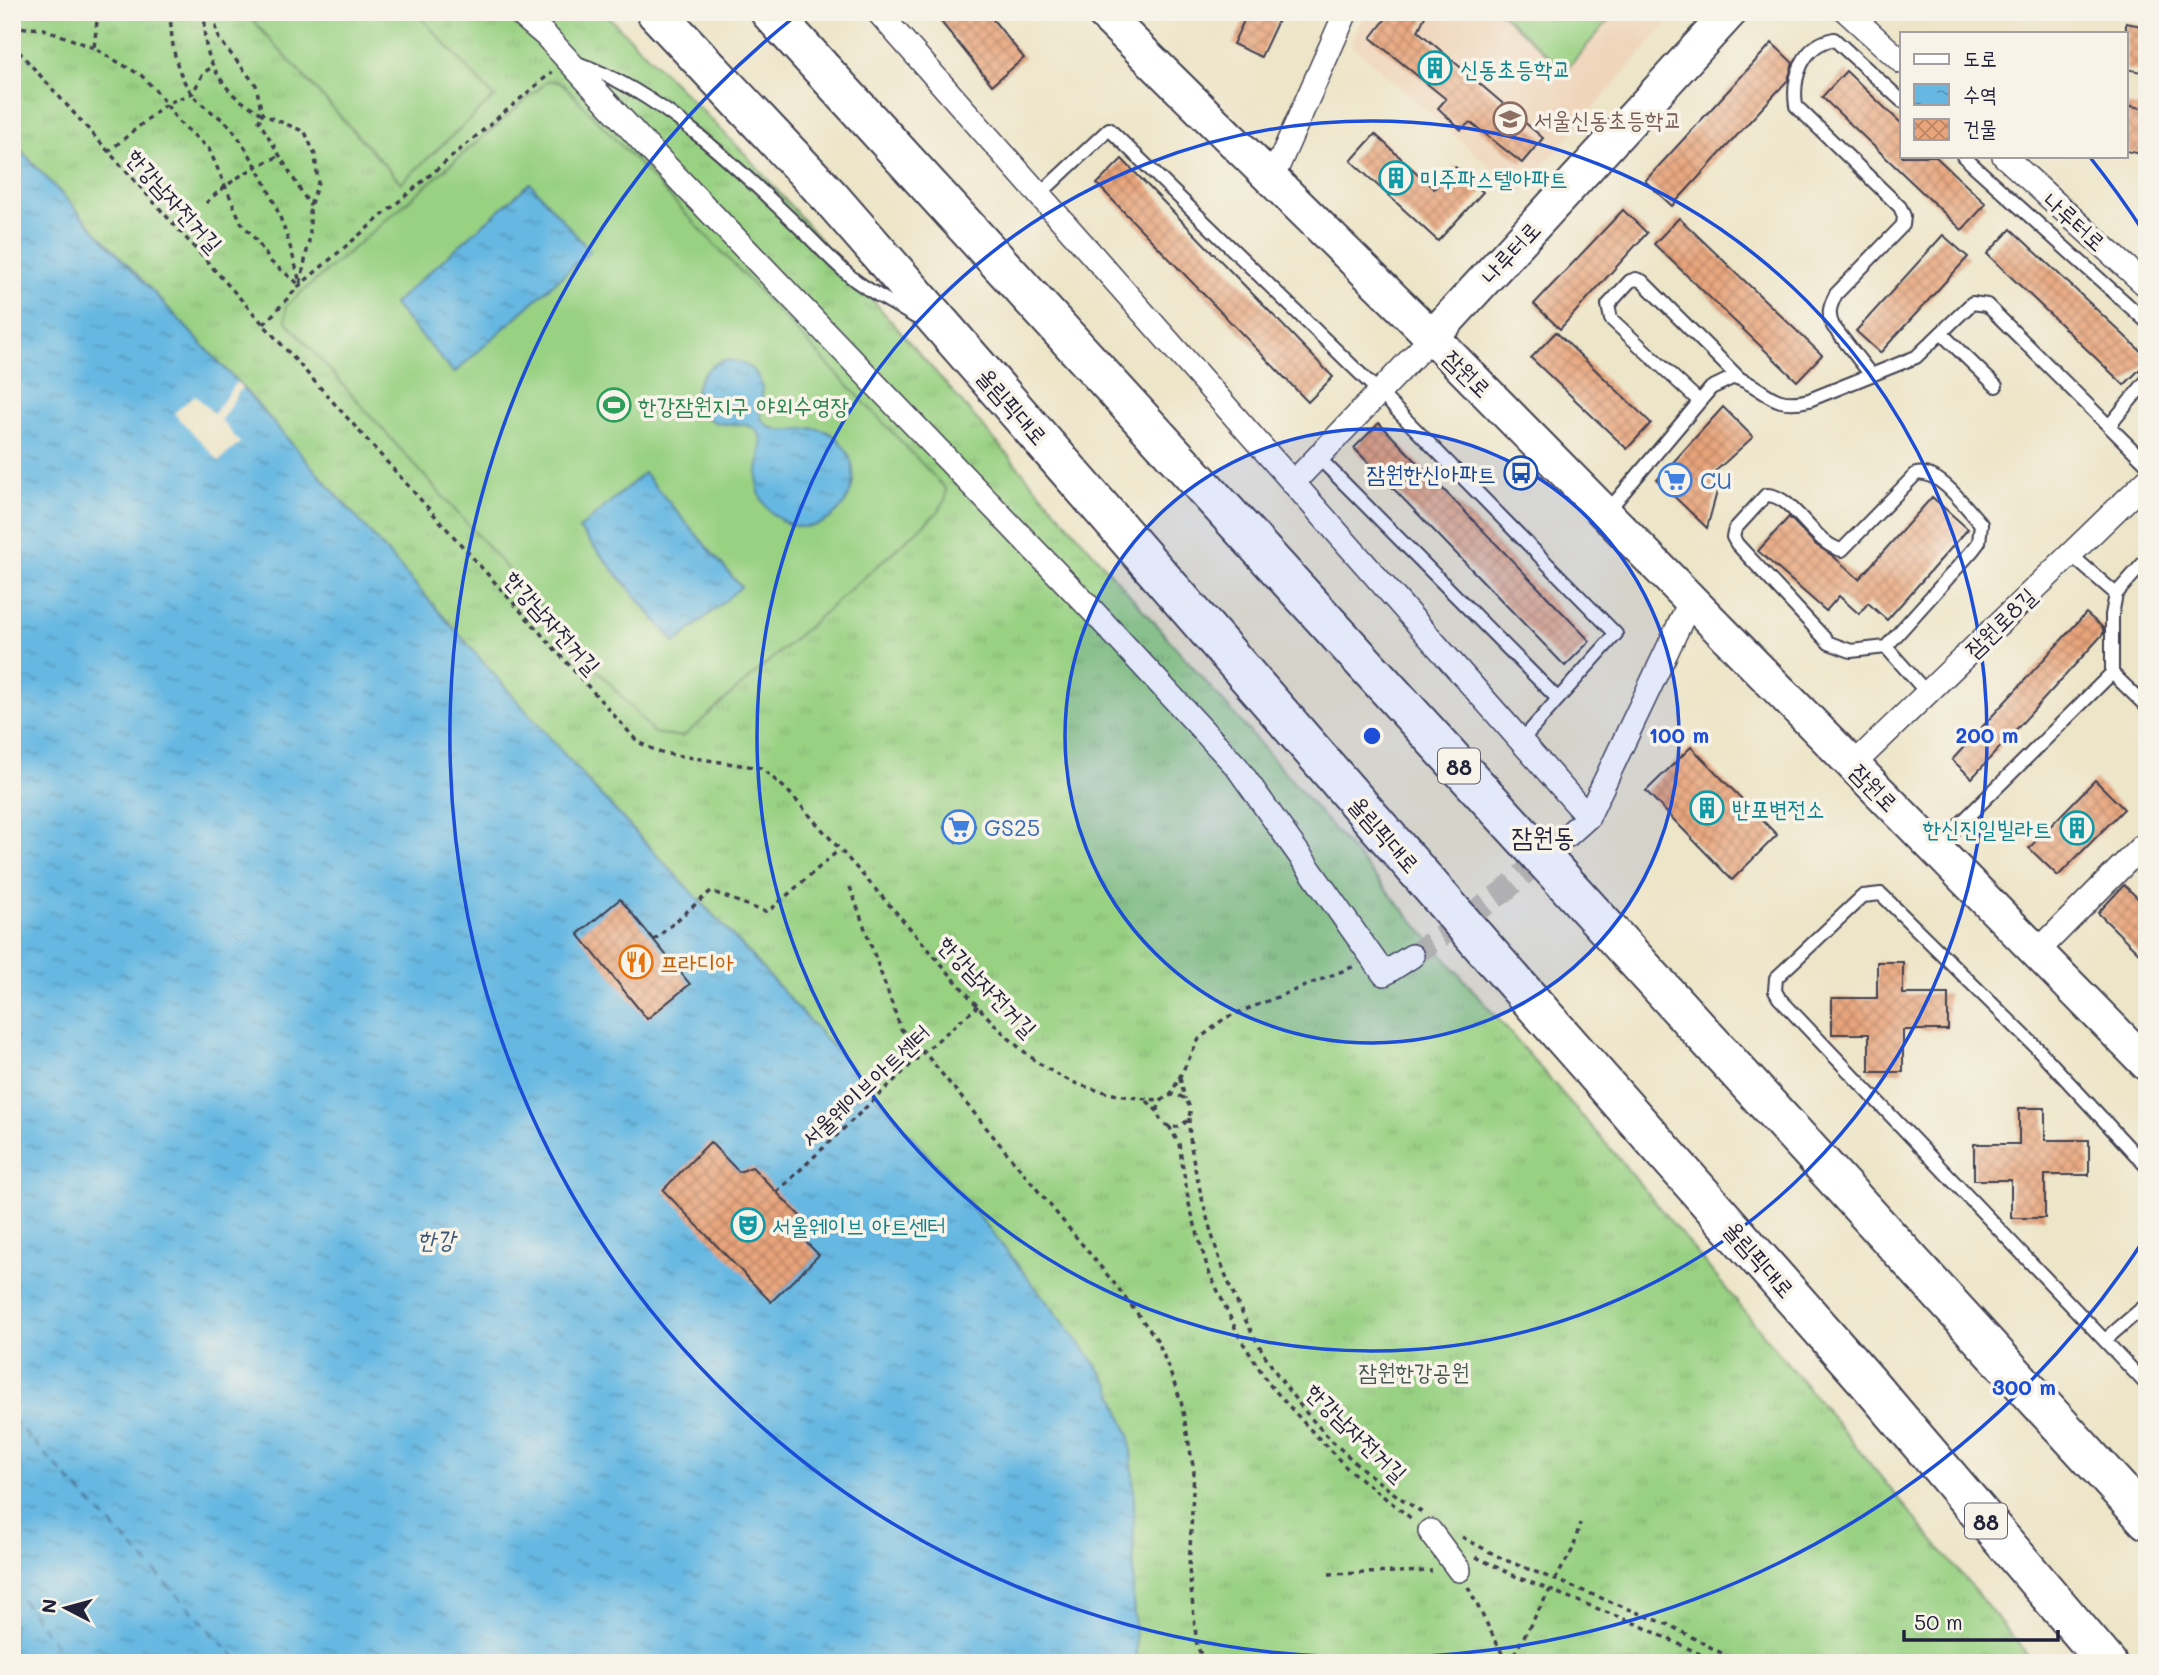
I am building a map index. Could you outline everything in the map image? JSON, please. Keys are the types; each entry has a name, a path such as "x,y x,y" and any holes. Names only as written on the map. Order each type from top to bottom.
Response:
{"highway":[{"name":"올림픽대로","path":"656,12 831,198 1487,951 1866,1380 2107,1663"},
{"name":"88","path":"770,12 2147,1520"}],"main road":[{"name":"잠원로","path":"1102,12 1432,337 2147,1064"},
{"name":"나루터로","path":"1432,337 1730,12"}],"street":[{"path":"518,12 545,35 1237,767 1384,974 1412,956"},
{"path":"878,12 1588,817"},
{"path":"1272,179 1346,12"},
{"path":"1847,12 1900,60"},
{"name":"나루터로","path":"2006,158 2147,286"},
{"path":"1293,483 1432,337"},
{"name":"잠원로8길","path":"1853,765 2147,480"},
{"path":"1568,835 1588,817 1691,600"},
{"path":"2037,952 2141,847 2147,852"},
{"path":"1430,1524 1465,1563"}],"lane":[{"path":"1871,375 1833,326 1829,317 1829,306 1836,294 1903,225 1904,216 1900,207 1796,106 1795,80 1800,65 1815,47 1833,39 1900,99"},
{"path":"566,59 599,70 636,91 698,136 777,205 855,280 957,342"},
{"path":"1039,195 1109,130 1380,393 1616,634 1522,740"},
{"path":"1965,158 2147,322"},
{"path":"1699,401 1611,319 1608,305 1630,281 1642,281 1738,378 1774,400 1795,403 1916,357 1972,303 1987,305 2147,464"},
{"path":"1941,333 1996,386"},
{"path":"1606,513 1711,388 1734,377 1738,378"},
{"path":"2109,426 2147,380"},
{"path":"1318,457 1558,699"},
{"path":"1921,473 1937,477 1981,524 1979,542 1973,550 1886,647 1850,651 1829,643 1737,544 1733,537 1735,529 1766,495 1779,498 1831,547 1842,550 1916,474 1921,473"},
{"path":"2070,554 2116,594"},
{"path":"1934,849 2112,673 2112,615 2116,594 2147,559"},
{"path":"1886,647 1927,693"},
{"path":"2112,673 2147,707"},
{"path":"2147,1167 2037,1048 1881,894 1863,896 1776,978 1775,991 1779,998 2147,1385"},
{"path":"2105,1340 2147,1304"}],"path":[{"path":"94,48 98,12"},
{"path":"170,12 176,66 202,105 231,126 268,185 286,231 300,285"},
{"path":"207,12 205,49 231,93 262,114 305,132 315,155 318,183 310,206 310,236 300,285"},
{"path":"212,12 219,39 256,85 262,114 259,121 310,206"},
{"path":"12,27 44,29 94,48 142,76 178,121 209,149 241,222 271,262 300,285"},
{"name":"한강남자전거길","path":"12,44 638,742 661,753 761,768 787,790 978,1006 1020,1046 1065,1078 1085,1086 1145,1099 1163,1100"},
{"path":"264,324 300,285 566,59"},
{"path":"108,152 166,104 193,93 203,73 214,66"},
{"path":"206,203 224,186 256,166 280,156"},
{"path":"654,940 711,891 762,911 769,911 839,850"},
{"path":"850,887 901,1029 1118,1288 1158,1341 1181,1401 1194,1471 1189,1569 1197,1646 1205,1663"},
{"path":"1170,1096 1199,1039 1225,1018 1373,959"},
{"name":"서울웨이브아트센터","path":"777,1192 923,1052 978,1006"},
{"path":"1145,1099 1158,1112 1161,1121 1169,1126 1183,1125 1189,1118 1190,1108 1180,1078"},
{"path":"1158,1112 1163,1100 1170,1096 1185,1099"},
{"name":"한강남자전거길","path":"1189,1118 1189,1136 1211,1235 1227,1284 1250,1331 1278,1377 1313,1420 1363,1468 1430,1524"},
{"name":"한강남자전거길","path":"1169,1126 1180,1144 1189,1205 1208,1270 1240,1338 1269,1384 1347,1468 1397,1509 1430,1524"},
{"path":"1269,1384 1278,1377"},
{"path":"1555,1580 1573,1549 1580,1523"},
{"path":"1460,1536 1555,1580 1669,1625 1740,1663"},
{"path":"1329,1574 1465,1563 1517,1577 1639,1625 1719,1663"},
{"path":"1465,1563 1508,1663"},
{"path":"1508,1663 1550,1590"}],"shaded area":[{"name":"서울신동초등학교","path":"1365,12 1677,12 1520,193 1351,44"}],"green space":[{"name":"잠원한강공원","path":"12,12 604,12 747,156 1273,759 1620,1160 2034,1663 1137,1663 1133,1601 1134,1490 1110,1385 966,1200 743,947 591,785 242,387 12,141"},
{"path":"245,12 416,12 494,97 401,183"},
{"path":"1500,12 1616,12 1565,71"},
{"name":"한강잠원지구 야외수영장","path":"548,81 563,84 946,489 945,500 938,512 683,737 654,733 286,321 286,306"}],"water":[{"name":"한강","path":"12,141 242,387 591,785 743,947 883,1103 966,1200 1089,1355 1110,1385 1130,1438 1134,1490 1133,1601 1137,1663 12,1663"},
{"path":"530,183 590,251 454,373 393,304"},
{"path":"724,360 746,365 756,374 762,387 761,418 769,427 779,430 822,430 834,436 844,447 852,465 853,482 847,499 837,513 823,523 806,527 789,524 773,514 758,489 762,444 760,435 748,425 712,421 700,409 696,392 698,384 708,369"},
{"path":"644,473 741,587 675,643 579,529"}],"pier":[{"path":"236,382 242,387 221,420 240,443 219,461 174,413 195,395 214,414"}],"building":[{"path":"933,12 987,12 1024,58 992,85"},
{"path":"1248,12 1282,12 1261,57 1233,44"},
{"name":"신동초등학교","path":"1391,12 1427,12 1418,31 1543,138 1522,163 1470,122 1461,130 1438,108 1446,99 1371,38"},
{"path":"2126,23 2147,27 2147,73 2128,69"},
{"path":"1772,43 1793,63 1788,80 1672,206 1645,181"},
{"path":"1846,71 1900,122 1900,158 1937,158 1986,204 1962,230 1822,97"},
{"path":"2128,105 2147,109 2147,155 2128,151"},
{"name":"미주파스텔아파트","path":"1375,134 1434,189 1455,167 1483,192 1438,241 1351,161"},
{"path":"1122,159 1333,377 1308,402 1097,184"},
{"path":"1623,210 1647,233 1560,329 1534,304"},
{"path":"1679,218 1822,355 1797,381 1654,244"},
{"path":"2011,229 2147,357 2147,362 2124,385 1987,254"},
{"path":"1943,235 1968,257 1880,353 1856,331"},
{"path":"1556,332 1651,423 1627,449 1531,358"},
{"path":"1723,407 1753,437 1709,477 1718,488 1707,528 1657,480"},
{"path":"1379,423 1590,641 1565,666 1354,448"},
{"path":"1932,497 1968,529 1887,620 1868,603 1859,614 1839,596 1826,611 1758,551 1789,517 1816,545 1859,579"},
{"path":"2086,613 2103,628 2103,634 1972,778 1952,760"},
{"name":"반포변전소","path":"1691,747 1777,835 1732,880 1646,791"},
{"name":"한신진일빌라트","path":"2095,780 2124,809 2058,876 2029,848"},
{"name":"GS25","path":"963,811 975,826 956,842 944,827"},
{"path":"2124,885 2147,907 2147,961 2098,913"},
{"name":"프라디아","path":"620,899 690,984 647,1019 578,934"},
{"path":"1877,962 1903,962 1903,994 1948,994 1948,1030 1903,1030 1903,1072 1869,1072 1869,1034 1832,1034 1832,998 1877,998"},
{"path":"2019,1108 2045,1108 2045,1140 2089,1140 2089,1175 2045,1175 2045,1218 2011,1218 2011,1180 1974,1180 1974,1144 2019,1144"},
{"name":"서울웨이브 아트센터","path":"710,1142 739,1172 752,1167 802,1218 796,1232 819,1255 771,1302 663,1190"}],"ferry route":[{"path":"12,1419 241,1663"},
{"path":"12,1587 69,1663"}],"tunnel":[{"path":"1412,956 1503,892 1568,835"}],"place":[{"name":"신동초등학교","path":"1435,68"},
{"name":"서울신동초등학교","path":"1510,119"},
{"name":"미주파스텔아파트","path":"1396,178"},
{"name":"한강잠원지구 야외수영장","path":"614,405"},
{"name":"잠원한신아파트","path":"1521,473"},
{"name":"CU","path":"1675,480"},
{"name":"반포변전소","path":"1707,808"},
{"name":"GS25","path":"959,827"},
{"name":"한신진일빌라트","path":"2077,828"},
{"name":"프라디아","path":"636,962"},
{"name":"서울웨이브 아트센터","path":"748,1225"}],"district":[{"name":"잠원동","path":"1543,836"}]}
